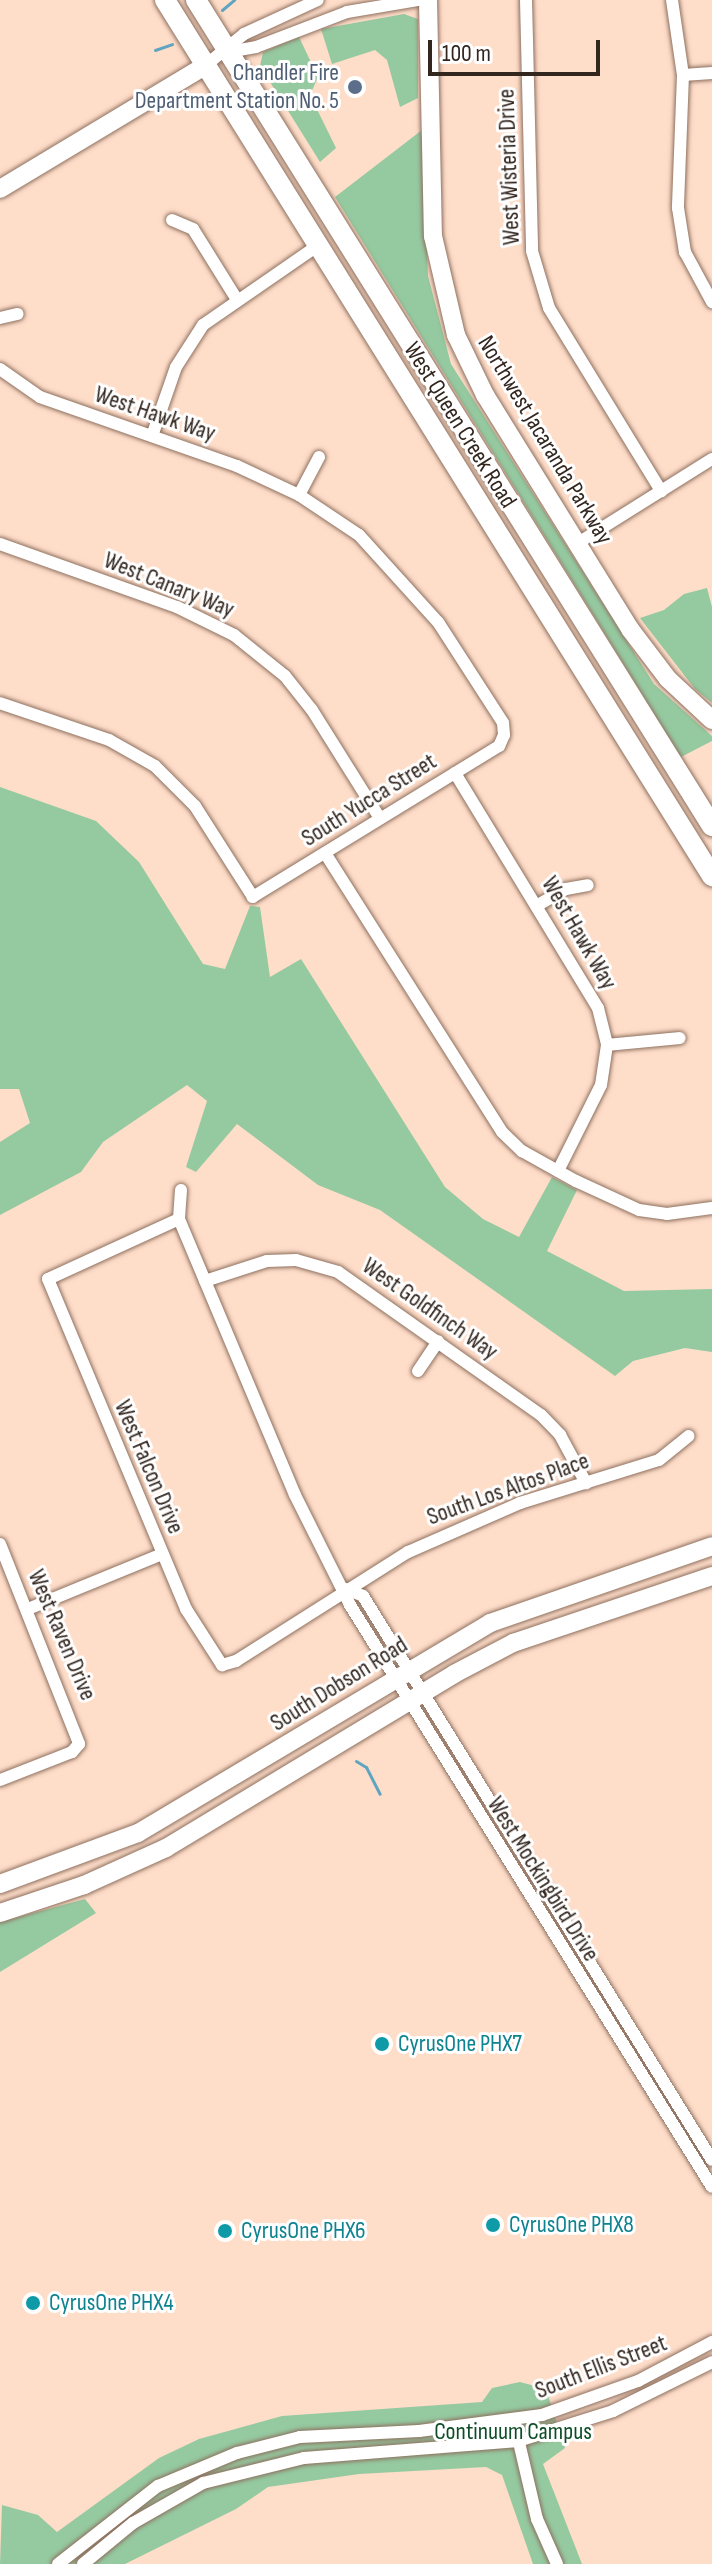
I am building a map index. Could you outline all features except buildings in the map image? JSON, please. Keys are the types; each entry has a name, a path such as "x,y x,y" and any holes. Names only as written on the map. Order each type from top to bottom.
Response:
{"main road":[{"name":"West Queen Creek Road","path":"165,0 712,876"},
{"name":"West Queen Creek Road","path":"196,0 712,826"},
{"name":"Northwest Jacaranda Parkway","path":"428,0 433,236 449,317 479,385 656,666 712,720"},
{"path":"0,189 206,65"},
{"path":"656,787 677,798 712,851"},
{"name":"South Dobson Road","path":"0,1884 138,1833 401,1674 513,1613 712,1546"},
{"name":"South Dobson Road","path":"0,1913 84,1885 166,1848 414,1698 550,1628 712,1576"}],"street":[{"path":"206,65 228,52 244,34 318,0"},
{"path":"228,52 256,47 323,19 419,0"},
{"name":"West Wisteria Drive","path":"526,0 532,251 549,308 661,491"},
{"path":"672,0 683,75 678,208 685,252 712,302"},
{"path":"683,75 712,73"},
{"path":"172,220 193,229 236,298"},
{"path":"152,436 188,344 236,298 317,246"},
{"path":"0,318 18,314"},
{"name":"West Hawk Way","path":"0,369 40,397 152,436 299,495 359,535 406,582 503,723 504,735"},
{"path":"299,495 319,457"},
{"path":"578,543 712,459"},
{"name":"West Canary Way","path":"0,544 177,607 234,635 285,676 312,710 379,817"},
{"name":"South Yucca Street","path":"0,703 109,740 155,766 195,806 253,897 499,746 504,735"},
{"name":"West Hawk Way","path":"455,773 598,1008 607,1045 601,1085 558,1171"},
{"path":"325,853 487,1111 522,1151 639,1210 667,1214 712,1208"},
{"path":"538,905 566,889 588,885"},
{"path":"607,1045 680,1038"},
{"name":"West Mockingbird Drive","path":"181,1190 179,1219 295,1495 346,1589 363,1596 414,1698 615,2034 712,2187"},
{"name":"West Falcon Drive","path":"179,1219 48,1279 186,1609 222,1665"},
{"name":"West Goldfinch Way","path":"205,1281 267,1261 315,1264 352,1281 541,1415 560,1435 586,1483"},
{"path":"418,1371 438,1341"},
{"name":"South Los Altos Place","path":"222,1665 236,1661 346,1589 466,1524 659,1460 689,1436"},
{"name":"West Raven Drive","path":"0,1544 79,1744 72,1752 0,1780"},
{"path":"28,1609 162,1554"},
{"name":"West Mockingbird Drive","path":"414,1698 712,2160"},
{"path":"615,2034 628,2026"},
{"name":"South Ellis Street","path":"58,2564 158,2486 237,2453 300,2437 514,2421 638,2381 712,2342"},
{"name":"South Ellis Street","path":"83,2564 168,2500 247,2470 304,2458 518,2441 613,2411 712,2362"},
{"path":"514,2421 537,2519 557,2564"}],"green space":[{"path":"404,14 418,19 418,98 400,107 387,60 375,50 332,64 321,29"},
{"path":"299,37 318,77 310,95 336,148 320,162 260,66 263,52"},
{"path":"422,130 428,276 451,364 654,684 712,736 712,741 681,757 335,197"},
{"path":"707,588 712,607 712,703 695,689 640,618 664,610 684,594"},
{"path":"0,787 96,821 139,862 203,964 225,969 250,906 260,907 270,977 301,959 445,1187 483,1219 519,1237 552,1177 577,1190 547,1251 624,1291 712,1289 712,1352 685,1348 633,1361 615,1376 380,1210 318,1185 237,1124 196,1172 186,1167 207,1101 187,1085 103,1142 81,1172 0,1215 0,1142 30,1123 19,1089 0,1089"},
{"path":"85,1899 96,1913 0,1972 0,1922"},
{"name":"Continuum Campus","path":"520,2382 546,2389 565,2448 543,2464 582,2564 533,2564 502,2475 486,2467 359,2474 268,2487 236,2509 125,2564 0,2564 2,2505 38,2515 57,2532 159,2458 199,2439 282,2416 482,2402 492,2388"}],"waterway":[{"path":"222,10 234,0"},
{"path":"155,50 172,44"},
{"path":"356,1761 366,1767 380,1794"}],"place":[{"name":"Chandler Fire Department Station No. 5","path":"355,87"},
{"name":"CyrusOne PHX7","path":"382,2044"},
{"name":"CyrusOne PHX8","path":"493,2225"},
{"name":"CyrusOne PHX6","path":"225,2231"},
{"name":"CyrusOne PHX4","path":"33,2303"}]}
